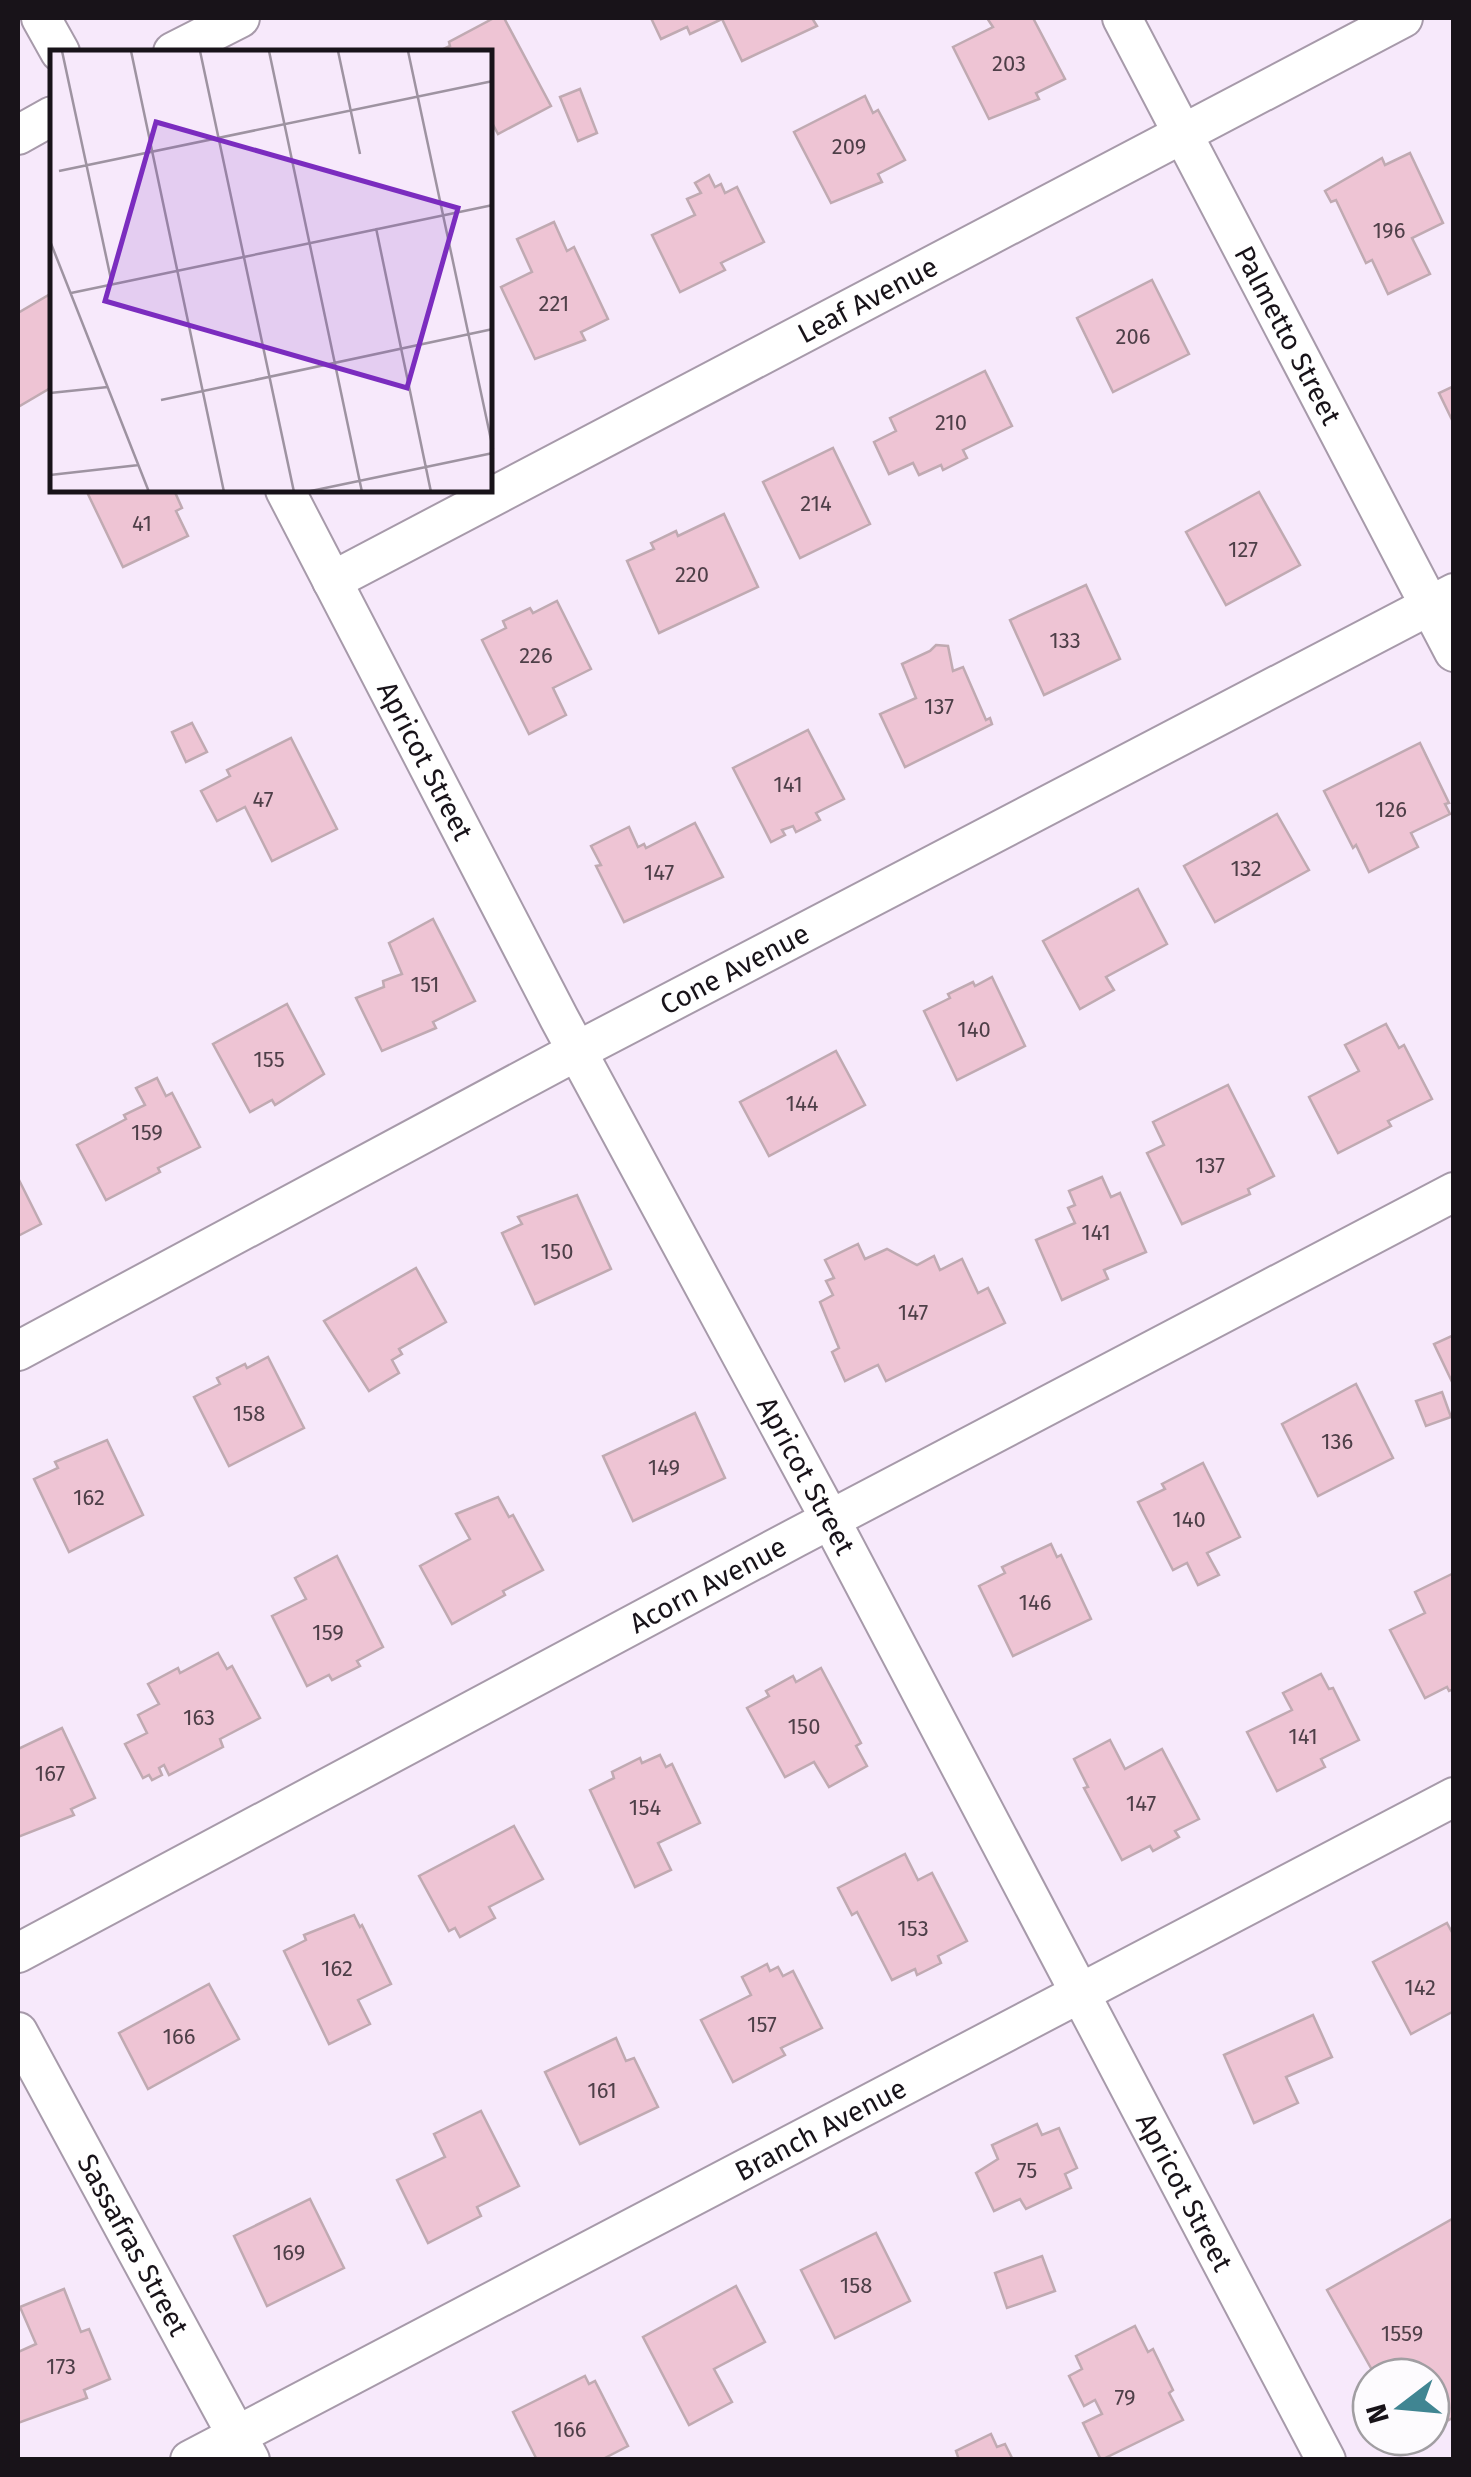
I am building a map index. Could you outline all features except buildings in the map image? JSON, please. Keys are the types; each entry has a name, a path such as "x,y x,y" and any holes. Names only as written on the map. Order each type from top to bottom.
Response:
{"street":[{"path":"41,18 59,50"},
{"path":"177,50 240,18"},
{"name":"Palmetto Street","path":"1122,18 1182,135 1441,599 1454,652"},
{"name":"Leaf Avenue","path":"332,581 1403,18"},
{"path":"18,135 50,117"},
{"name":"Apricot Street","path":"287,492 577,1051 830,1519 1326,2460"},
{"name":"Cone Avenue","path":"18,1351 577,1051 1441,599"},
{"name":"Acorn Avenue","path":"18,1953 830,1519 1454,1192"},
{"name":"Branch Avenue","path":"190,2460 244,2447 1454,1796"},
{"name":"Sassafras Street","path":"18,2032 244,2447"}]}
